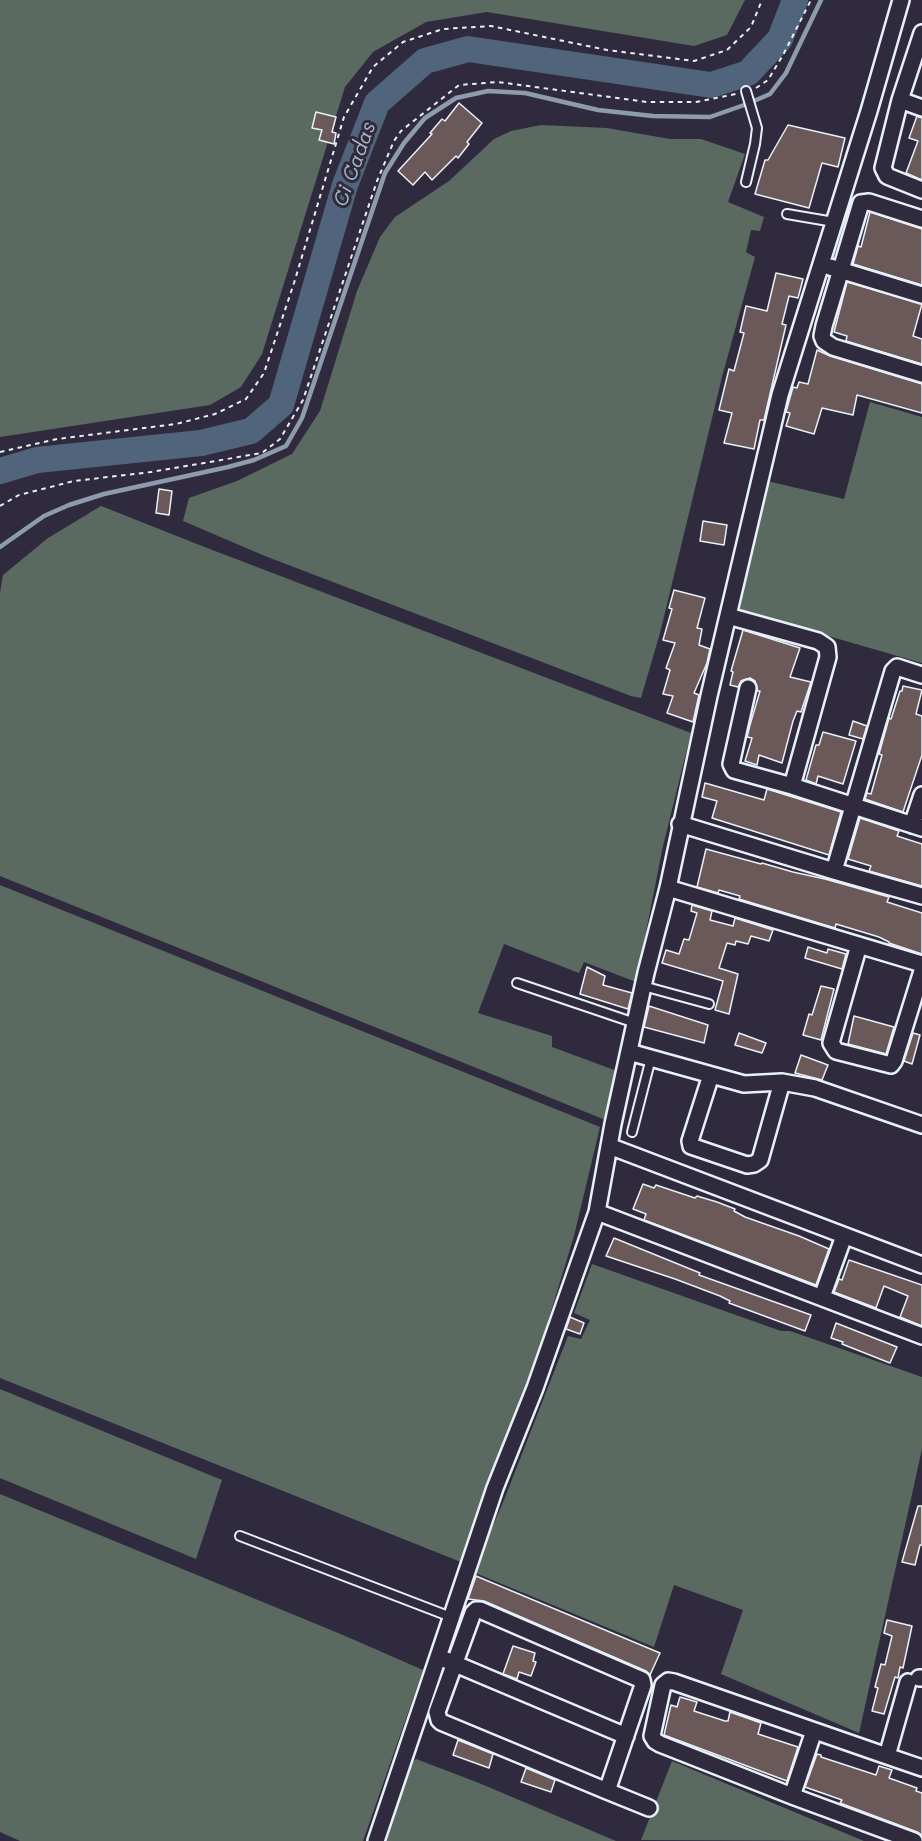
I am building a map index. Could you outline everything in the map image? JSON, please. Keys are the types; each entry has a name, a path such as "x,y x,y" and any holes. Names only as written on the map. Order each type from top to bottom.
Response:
{"street":[{"path":"376,1841 495,1488 535,1388 597,1212 643,986 668,888 680,824 780,395 869,111 901,0"},
{"path":"922,33 900,100 884,172 887,176 922,190"},
{"path":"900,100 922,108"},
{"path":"922,219 863,201 859,206 822,336 833,347 922,374"},
{"path":"821,264 922,296"},
{"path":"728,616 818,641 827,646 828,657 792,786"},
{"path":"834,871 894,668 922,675"},
{"path":"748,688 731,767 734,770 792,786 917,827 922,795"},
{"path":"680,824 922,896"},
{"path":"668,888 922,964"},
{"path":"860,945 831,1043 836,1051 891,1065 922,971"},
{"path":"629,1052 744,1084 782,1082 814,1088 922,1125"},
{"path":"711,1075 690,1141 691,1146 747,1165 760,1160 782,1082"},
{"path":"609,1146 922,1265"},
{"path":"597,1212 922,1336"},
{"path":"822,1297 844,1236"},
{"path":"607,1791 643,1685 642,1680 480,1610 473,1613 437,1712 439,1720 607,1791 649,1808"},
{"path":"437,1656 626,1736"},
{"path":"887,1756 917,1679"},
{"path":"914,1841 876,1834 792,1796 655,1741 652,1736 663,1685 668,1681 674,1682 922,1768"},
{"path":"792,1796 814,1731"}],"lane":[{"path":"746,182 757,128 747,94"},
{"path":"787,214 834,222"},
{"path":"517,983 635,1023"},
{"path":"643,986 709,1004"},
{"path":"632,1132 651,1058"},
{"path":"240,1536 451,1617"}],"path":[{"path":"0,452 57,439 176,424 215,414 246,399 264,373 344,117 373,67 403,42 443,29 491,26 607,50 694,61 727,50 752,27 762,0"},
{"path":"0,506 19,495 74,481 151,472 262,453 280,439 303,400 377,181 394,141 401,131 418,116 459,85 498,82 647,102 696,102 747,94 768,80 811,0"}],"green space":[{"path":"0,0 745,0 727,35 694,46 487,12 426,22 373,52 345,87 262,354 241,387 210,405 0,437"},
{"path":"541,125 607,128 670,139 701,139 745,154 728,202 764,217 760,231 751,230 746,252 755,257 722,377 660,633 641,698 265,556 183,521 189,498 237,481 292,454 320,411 357,291 380,237 395,217 449,181 494,139 511,131"},
{"path":"870,402 922,417 922,663 738,610 767,481 844,499"},
{"path":"101,506 691,733 663,846 636,982 584,962 579,973 504,944 478,1013 552,1036 552,1047 617,1071 608,1121 0,876 0,593 3,575 48,538"},
{"path":"0,885 600,1127 574,1236 541,1344 461,1562 0,1378"},
{"path":"592,1264 781,1331 790,1331 922,1377 922,1449 859,1733 721,1674 743,1610 674,1585 654,1647 473,1572 504,1500 568,1336 581,1339 590,1320 574,1313"},
{"path":"0,1389 222,1480 196,1559 0,1478"},
{"path":"0,1494 423,1670 363,1841 20,1841 0,1832"},
{"path":"416,1759 616,1841 386,1841 411,1763"},
{"path":"672,1761 864,1841 641,1840"}],"building":[{"path":"459,103 482,123 458,158 456,156 432,180 425,172 413,185 398,171 432,134 430,133 442,119 445,121"},
{"path":"316,112 336,117 332,132 336,133 334,144 319,140 322,130 312,128"},
{"path":"917,116 922,118 922,180 906,173 918,141 909,138"},
{"path":"788,125 845,138 838,167 822,163 809,208 755,194 765,160 768,160"},
{"path":"870,212 922,229 922,285 853,264 858,246 861,247"},
{"path":"776,273 803,279 798,298 789,296 782,324 786,325 764,420 760,420 754,449 724,443 732,413 719,410 729,369 734,371 744,333 740,332 746,306 767,311"},
{"path":"847,282 922,304 913,336 922,339 922,364 846,341 847,336 834,332"},
{"path":"817,350 922,384 922,413 857,395 853,415 822,408 814,434 786,426 790,413 786,412 793,387 797,388 799,382 808,384"},
{"path":"159,489 172,491 169,515 156,513"},
{"path":"703,521 727,525 724,545 700,541"},
{"path":"674,590 705,598 697,628 702,629 699,645 710,649 707,663 694,693 699,695 693,722 667,713 673,696 663,694 670,670 666,668 675,643 663,640 672,609 669,608"},
{"path":"743,630 800,648 790,677 811,682 801,712 797,711 793,721 782,763 759,755 757,765 745,761 752,738 747,737 760,691 757,691 755,681 750,678 741,681 738,687 730,685 733,672 731,671"},
{"path":"903,686 922,690 916,714 922,716 922,755 903,812 865,799 867,793 871,794 889,718 891,719"},
{"path":"853,721 867,726 863,739 849,735"},
{"path":"823,732 856,741 843,784 818,776 816,784 806,780 816,745 819,745"},
{"path":"705,783 764,800 767,789 841,812 829,855 712,818 717,801 702,797"},
{"path":"860,818 899,831 897,836 922,844 922,886 869,871 871,866 848,859"},
{"path":"706,849 889,897 887,902 922,913 922,954 889,943 879,937 836,924 835,928 739,899 740,896 697,887"},
{"path":"692,905 712,911 710,920 733,926 735,918 773,930 769,941 751,936 748,944 736,941 735,945 727,943 719,968 738,974 729,1014 715,1010 723,981 662,963 666,950 679,954 684,939 689,940 697,913 691,911"},
{"path":"808,947 827,953 828,949 846,954 842,969 805,958"},
{"path":"587,967 605,976 603,985 632,993 628,1009 580,994"},
{"path":"821,986 834,989 821,1040 803,1035"},
{"path":"649,1006 708,1025 704,1043 644,1027"},
{"path":"854,1016 894,1027 886,1054 848,1044"},
{"path":"739,1033 766,1043 762,1053 735,1045"},
{"path":"913,1033 920,1035 912,1064 904,1061"},
{"path":"801,1055 828,1065 822,1080 795,1073"},
{"path":"643,1184 654,1188 656,1185 695,1198 697,1196 717,1202 735,1209 734,1211 745,1217 829,1249 816,1285 644,1220 646,1214 633,1209"},
{"path":"614,1238 700,1273 699,1275 811,1315 805,1331 729,1303 730,1301 720,1296 675,1279 606,1256"},
{"path":"849,1260 922,1285 922,1326 900,1317 908,1296 884,1286 876,1308 834,1292 839,1279 842,1280"},
{"path":"570,1317 584,1323 580,1334 566,1329"},
{"path":"836,1323 897,1347 890,1363 831,1338"},
{"path":"918,1506 922,1506 922,1545 920,1545 915,1565 902,1562"},
{"path":"476,1576 660,1653 650,1675 646,1671 484,1601 468,1599"},
{"path":"887,1620 912,1626 903,1668 900,1667 898,1678 895,1677 884,1714 872,1711 881,1664 885,1665 892,1636 884,1633"},
{"path":"513,1646 535,1653 533,1661 536,1662 531,1676 519,1672 517,1679 503,1674"},
{"path":"680,1697 697,1702 694,1711 725,1721 728,1721 730,1712 761,1723 758,1734 798,1747 787,1781 664,1735 671,1705 677,1707"},
{"path":"458,1740 493,1754 489,1768 453,1755"},
{"path":"817,1754 876,1775 879,1766 892,1770 889,1778 917,1788 916,1791 922,1793 922,1836 917,1832 840,1803 842,1800 805,1787"},
{"path":"526,1768 555,1780 551,1792 521,1782"}],"waterway":[{"name":"Ci Cadas","path":"0,471 37,460 201,443 251,431 281,405 345,185 377,103 425,61 468,49 711,85 748,73 780,39 795,0"},
{"path":"0,547 44,516 69,505 104,494 254,460 286,446 302,418 385,173 404,143 425,118 456,98 488,91 525,93 598,110 653,116 710,117 770,94 786,73 821,0"}]}
